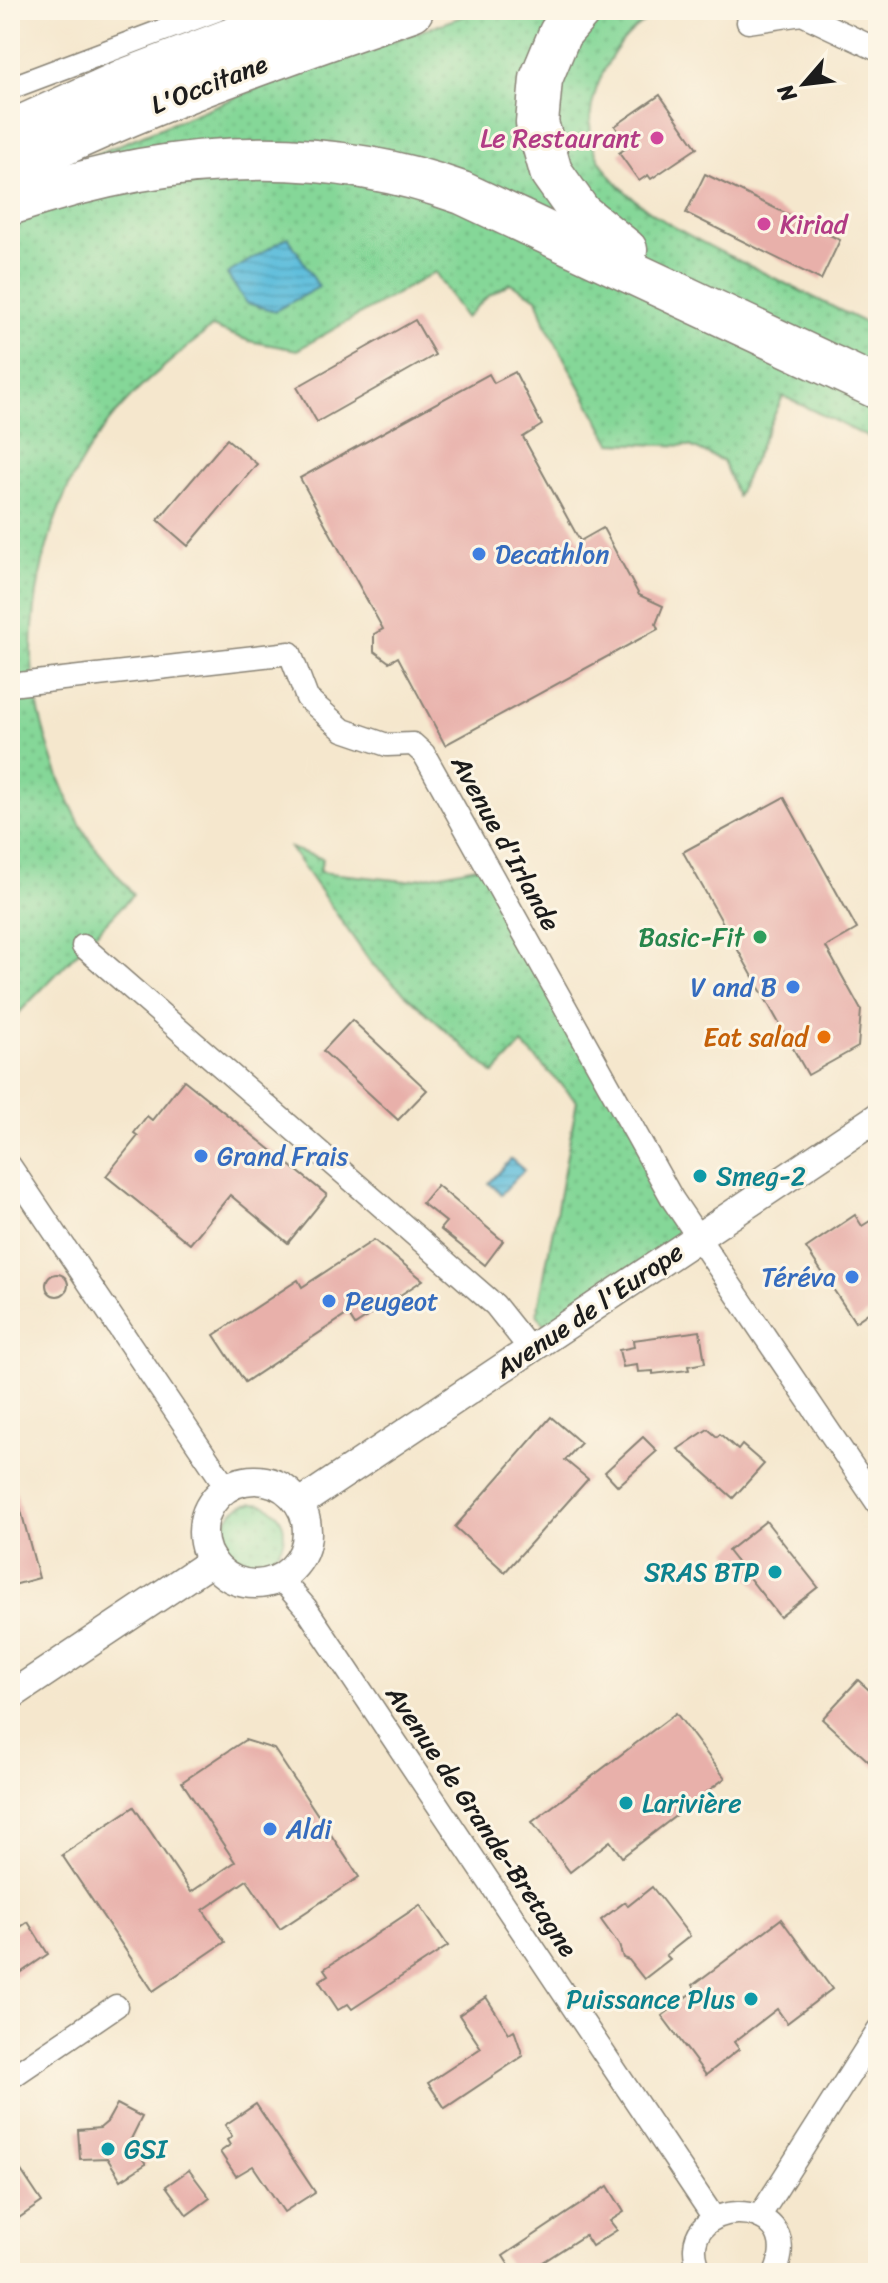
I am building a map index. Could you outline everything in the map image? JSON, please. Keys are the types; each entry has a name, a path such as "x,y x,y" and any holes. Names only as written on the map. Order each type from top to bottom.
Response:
{"highway":[{"name":"L'Occitane","path":"10,132 127,79 308,10"},
{"name":"L'Occitane","path":"10,170 145,109 275,58 412,10"},
{"path":"580,10 560,33 541,79 537,123 551,172 580,213 621,247 656,268 878,375"},
{"path":"10,204 81,182 145,168 214,159 320,160 385,170 462,193 878,388"}],"street":[{"path":"10,88 217,10"},
{"path":"748,22 802,14 878,50"},
{"name":"Avenue d'Irlande","path":"10,685 290,653 307,698 343,730 387,745 413,744 424,754 697,1238"},
{"path":"83,946 495,1305 530,1349"},
{"name":"Avenue de l'Europe","path":"299,1504 878,1117"},
{"path":"10,1166 227,1488"},
{"path":"697,1238 878,1504"},
{"path":"242,1481 274,1483 299,1504 306,1520 307,1536 298,1560 280,1578 250,1584 236,1580 212,1561 204,1538 207,1513 215,1499 227,1488 242,1481"},
{"path":"10,1696 212,1561"},
{"name":"Avenue de Grande-Bretagne","path":"280,1578 306,1608 714,2218"},
{"path":"10,2078 116,2006"},
{"path":"759,2217 878,2030"},
{"path":"701,2273 696,2247 705,2226 714,2218 737,2211 759,2217 770,2225 777,2236 780,2263 775,2273"}],"green space":[{"path":"481,10 662,10 639,25 622,42 602,74 590,120 596,153 626,192 669,224 878,329 878,442 783,396 737,496 723,461 690,446 611,443 547,327 537,298 510,283 487,297 465,318 435,272 297,350 249,341 212,327 140,389 102,431 71,481 50,537 33,624 33,673 40,717 62,784 84,832 133,895 10,1022 10,196 45,175 266,85"},
{"path":"290,848 323,859 319,872 406,881 486,865 697,1238 551,1335 537,1314 577,1101 522,1044 494,1074 371,963"},
{"path":"254,1503 265,1505 275,1512 282,1522 282,1544 275,1554 265,1561 254,1563 243,1561 233,1554 226,1544 224,1533 226,1522 233,1512 243,1505"}],"water":[{"path":"288,237 319,287 275,311 246,303 227,274"},
{"path":"511,1159 524,1170 501,1194 489,1183"}],"building":[{"name":"Le Restaurant","path":"660,95 697,148 651,179 648,175 639,181 619,153 629,146 615,126"},
{"name":"Kiriad","path":"705,174 840,240 821,280 686,213"},
{"path":"415,320 435,355 317,422 297,387"},
{"name":"Decathlon","path":"515,372 542,425 523,437 580,541 603,528 639,595 663,606 656,624 658,629 445,745 398,657 389,662 374,651 374,634 383,629 300,478 489,374 494,383"},
{"path":"227,439 257,464 188,546 158,520"},
{"path":"784,797 857,929 826,947 861,1010 858,1047 808,1075 683,852"},
{"path":"352,1020 427,1090 398,1120 323,1051"},
{"name":"Grand Frais","path":"184,1080 327,1195 288,1243 230,1195 190,1244 106,1176 138,1136 134,1133 147,1116 152,1120"},
{"path":"437,1185 503,1241 485,1265 440,1229 446,1222 422,1203"},
{"name":"Téréva","path":"855,1215 862,1226 878,1216 878,1306 855,1322 806,1248"},
{"name":"Peugeot","path":"374,1240 423,1280 355,1325 348,1314 245,1382 214,1335 298,1280 302,1287"},
{"path":"57,1274 65,1277 68,1285 65,1293 57,1296 49,1293 46,1285 49,1277"},
{"path":"700,1331 705,1363 688,1366 689,1370 653,1374 653,1371 638,1372 637,1365 623,1367 619,1350 634,1347 633,1340"},
{"path":"551,1417 581,1443 565,1460 588,1479 505,1572 455,1527"},
{"path":"708,1429 717,1437 720,1434 738,1450 742,1445 764,1464 733,1498 678,1449"},
{"path":"643,1437 657,1451 618,1486 605,1472"},
{"path":"16,1492 39,1578 10,1586 10,1493"},
{"name":"SRAS BTP","path":"766,1521 818,1587 780,1617 728,1551"},
{"path":"858,1680 878,1698 878,1770 822,1719"},
{"name":"Larivière","path":"676,1713 725,1778 622,1857 610,1841 570,1872 532,1822"},
{"path":"245,1740 274,1749 359,1877 280,1929 247,1880 203,1910 225,1942 153,1991 62,1855 134,1807 191,1892 235,1862 182,1782"},
{"path":"652,1887 690,1936 666,1955 670,1959 644,1979 629,1960 623,1958 619,1945 601,1920 625,1902 628,1906"},
{"path":"420,1905 448,1946 352,2009 348,2004 338,2010 319,1981 328,1975 324,1969"},
{"name":"Puissance Plus","path":"781,1919 832,1989 787,2023 777,2009 734,2042 739,2049 706,2075 662,2016 696,1990 693,1985"},
{"path":"28,1922 48,1954 10,1980 10,1934"},
{"path":"486,1997 509,2033 514,2030 523,2056 445,2108 428,2083 481,2048 459,2015"},
{"name":"GSI","path":"117,2104 142,2117 130,2141 146,2164 121,2180 107,2158 80,2159 78,2130 100,2128"},
{"path":"256,2104 315,2192 284,2212 253,2166 236,2176 220,2152 230,2145 227,2140 232,2136 225,2125"},
{"path":"10,2154 42,2202 10,2224"},
{"path":"189,2170 210,2198 187,2215 166,2186"},
{"path":"608,2186 624,2212 610,2221 617,2230 592,2246 585,2235 526,2273 514,2273 503,2256"}],"place":[{"name":"Le Restaurant","path":"657,138"},
{"name":"Kiriad","path":"764,224"},
{"name":"Decathlon","path":"479,554"},
{"name":"Basic-Fit","path":"760,937"},
{"name":"V and B","path":"793,987"},
{"name":"Eat salad","path":"824,1037"},
{"name":"Grand Frais","path":"201,1156"},
{"name":"Smeg-2","path":"700,1176"},
{"name":"Téréva","path":"852,1277"},
{"name":"Peugeot","path":"329,1301"},
{"name":"SRAS BTP","path":"775,1572"},
{"name":"Larivière","path":"626,1803"},
{"name":"Aldi","path":"270,1829"},
{"name":"Puissance Plus","path":"751,1999"},
{"name":"GSI","path":"108,2149"}]}
